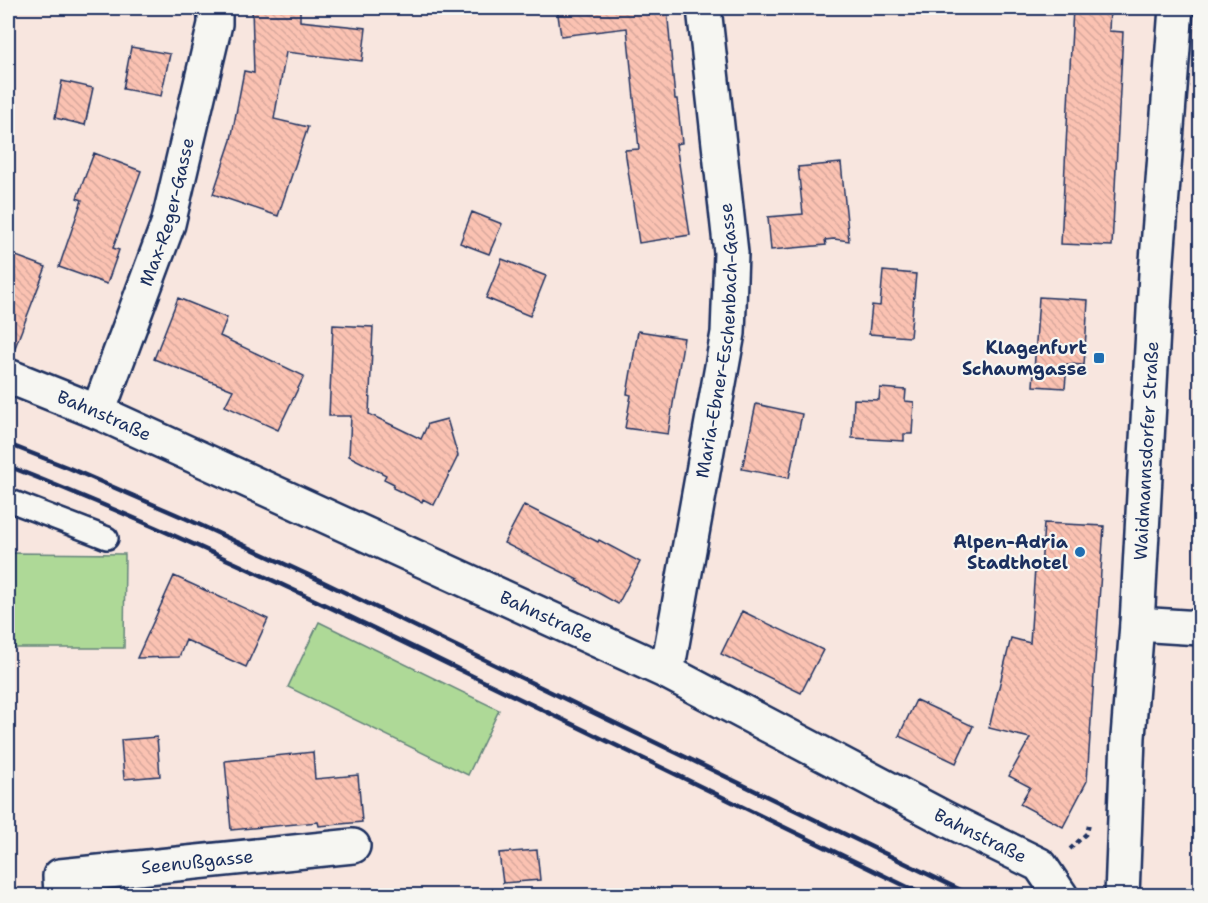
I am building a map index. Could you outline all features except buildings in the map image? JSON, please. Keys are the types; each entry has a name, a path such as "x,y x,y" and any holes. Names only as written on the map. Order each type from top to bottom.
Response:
{"street":[{"name":"Max-Reger-Gasse","path":"98,412 168,224 215,24 215,8"},
{"name":"Maria-Ebner-Eschenbach-Gasse","path":"667,672 728,333 731,253 704,8"},
{"name":"Waidmannsdorfer Straße","path":"1122,896 1128,737 1137,624 1156,274 1176,8"},
{"name":"Bahnstraße","path":"8,376 98,412 667,672 946,819 1040,865 1061,896"},
{"path":"1137,624 1200,628"},
{"name":"Seenußgasse","path":"61,896 60,876 353,846"}],"lane":[{"path":"8,500 107,538"}],"green space":[{"path":"8,553 125,554 124,648 8,648"},
{"path":"319,622 499,710 468,775 288,687"}],"railway":[{"path":"8,444 187,519 315,578 973,896"},
{"path":"8,466 122,513 291,589 926,896"}],"place":[{"name":"Klagenfurt Schaumgasse","path":"1099,358"},
{"name":"Alpen-Adria Stadthotel","path":"1080,552"}]}
